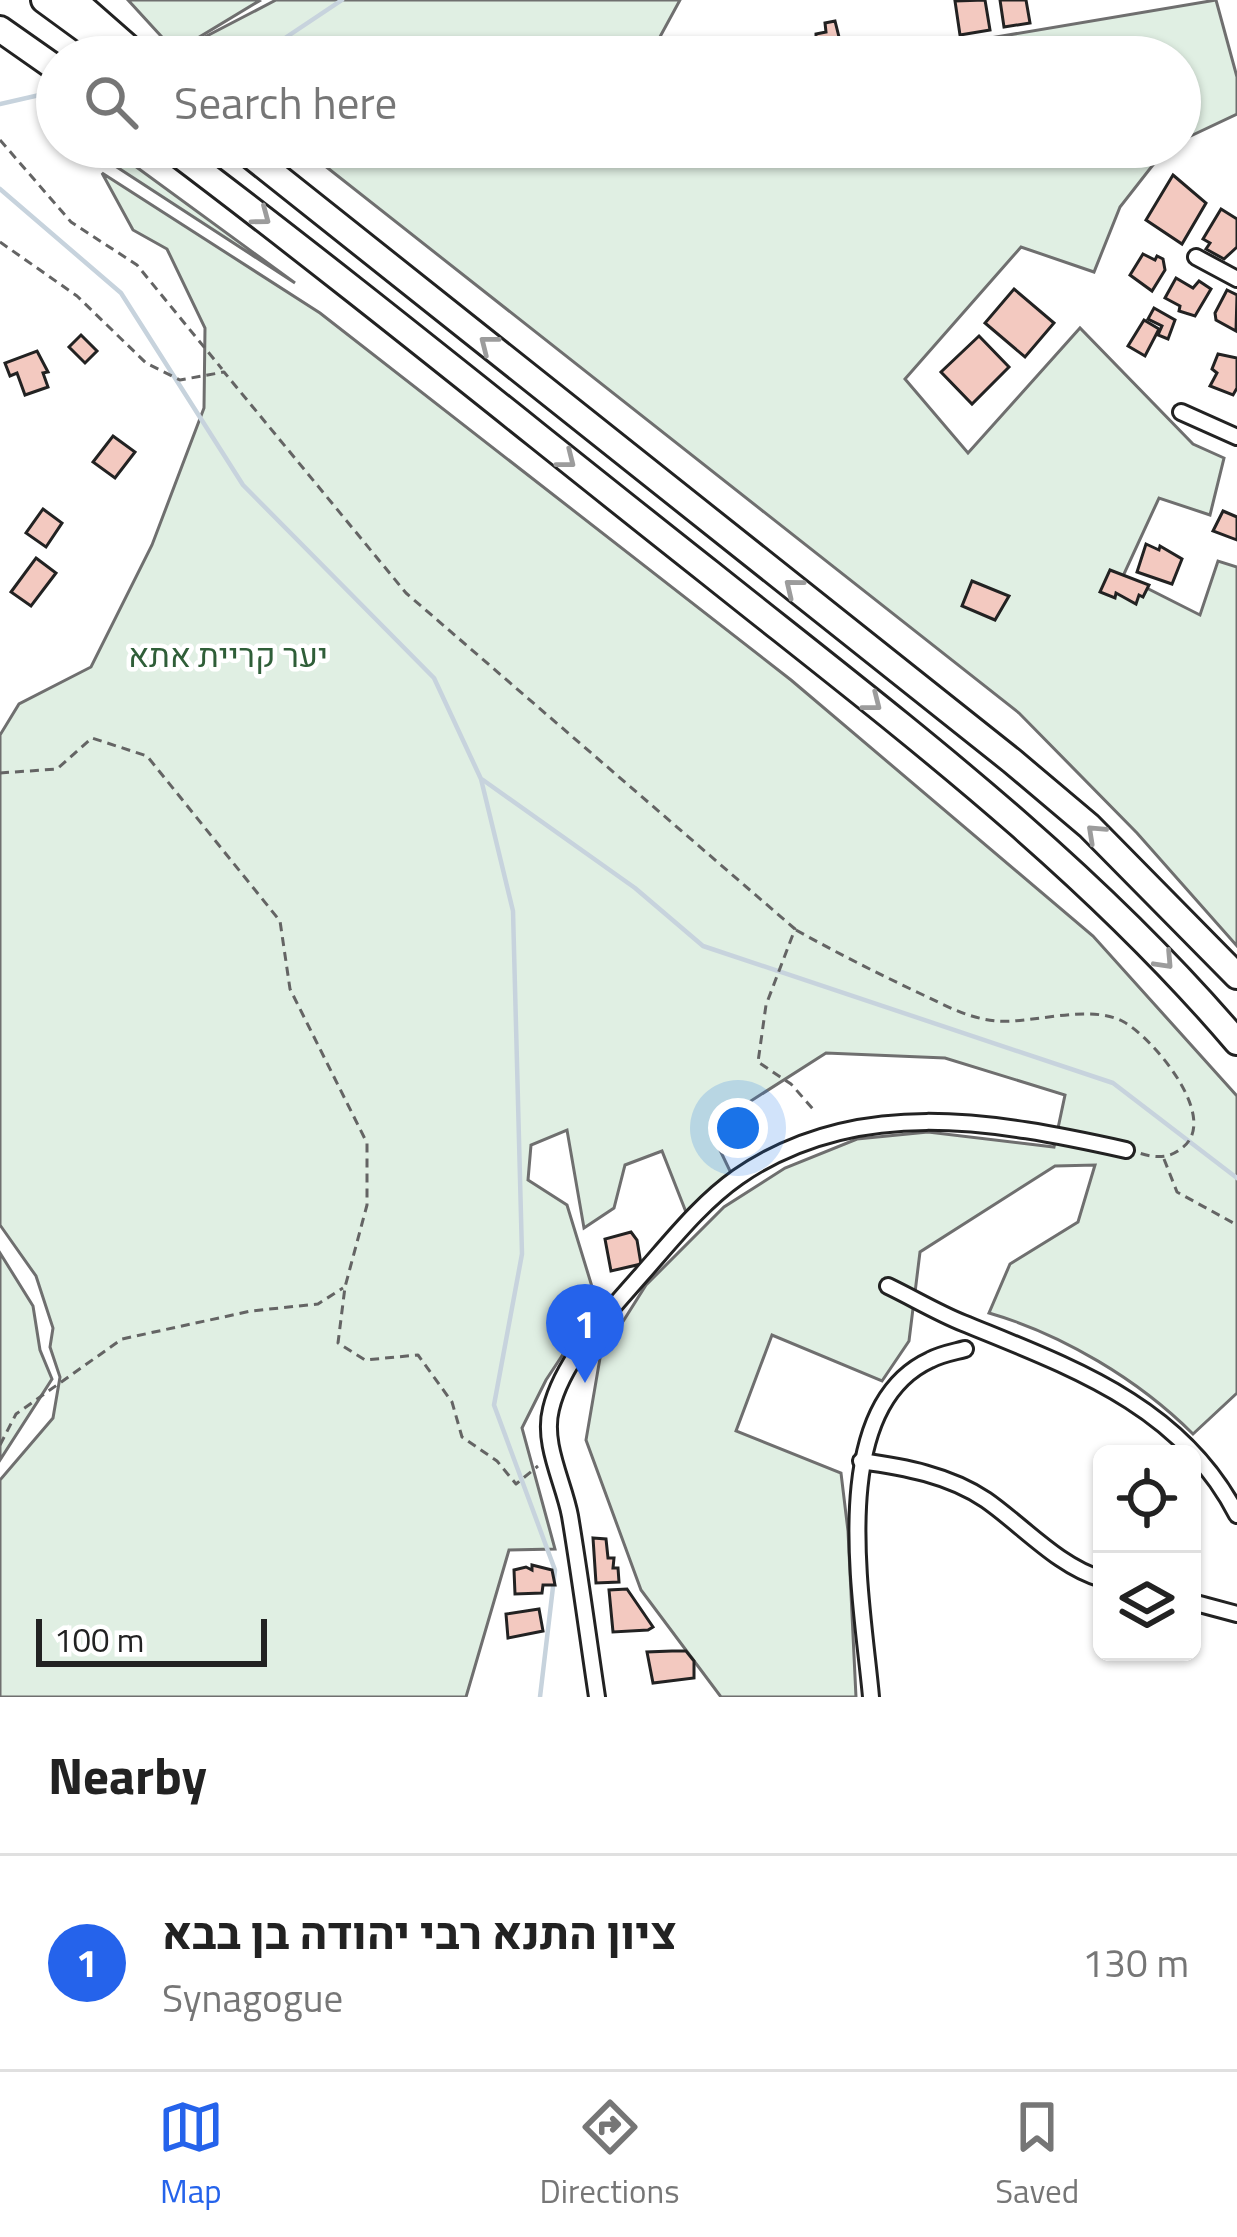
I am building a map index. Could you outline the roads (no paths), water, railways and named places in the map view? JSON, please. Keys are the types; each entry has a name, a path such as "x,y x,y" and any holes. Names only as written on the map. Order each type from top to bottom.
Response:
{"highway":[{"path":"44,0 93,36"},
{"path":"74,0 115,36"},
{"path":"0,28 36,54"},
{"path":"196,168 1020,824 1135,929 1237,1042"},
{"path":"266,168 1012,761 1089,826 1237,976"}],"street":[{"path":"1196,257 1237,279"},
{"path":"1181,412 1237,437"},
{"path":"597,1697 550,1411 579,1352 700,1208 740,1176 796,1144 861,1124 970,1122 1126,1150"},
{"path":"888,1286 960,1322 1092,1376 1141,1406 1189,1445 1225,1491 1237,1515"},
{"path":"872,1697 856,1530 861,1461 876,1417 898,1384 927,1360 965,1348"},
{"path":"861,1461 938,1477 980,1496 1093,1574"},
{"path":"1201,1604 1237,1614"}],"waterway":[{"path":"288,36 342,0"},
{"path":"0,104 36,96"},
{"path":"0,189 121,293 243,485 434,678 481,779 513,911 522,1254 494,1405 555,1570 540,1697"},
{"path":"483,780 635,888 703,946 1113,1083 1237,1178"}],"place":[{"name":"ציון התנא רבי יהודה בן בבא","path":"585,1383"}],"park label":[{"name":"יער קריית אתא","path":"228,655"}]}
